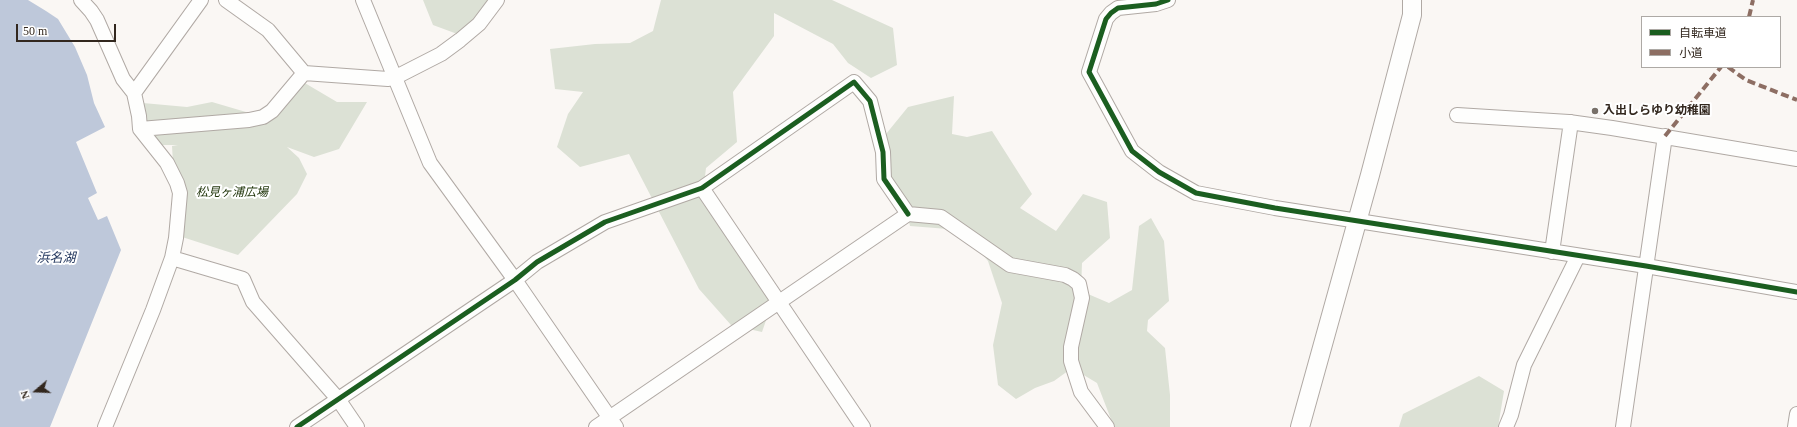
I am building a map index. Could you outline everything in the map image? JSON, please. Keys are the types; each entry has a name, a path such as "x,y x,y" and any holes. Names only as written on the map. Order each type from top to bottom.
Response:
{"street":[{"path":"81,0 97,20 123,79 134,93 140,129 166,163 178,183 179,208 172,258 153,310 105,427"},
{"path":"134,93 201,0"},
{"path":"226,0 268,30 304,73 388,79 396,77 441,54 479,24 498,0"},
{"path":"363,0 396,77 430,163 515,280 613,422"},
{"path":"1168,0 1156,4 1118,8 1111,13 1106,19 1089,72 1132,151 1159,172 1196,193 1275,208 1646,266 1797,292"},
{"path":"1300,427 1412,15 1412,0"},
{"path":"140,129 249,120 263,117 272,111 304,73"},
{"path":"297,427 515,280 537,262 605,222 702,188 854,82 870,101 883,152 884,179 908,214"},
{"path":"1457,114 1571,122 1665,136 1797,159"},
{"path":"1552,252 1571,122"},
{"path":"1623,427 1665,136"},
{"path":"702,188 863,427"},
{"path":"596,427 613,422 779,302 908,214 941,217 1010,266 1065,274 1079,284 1082,298 1071,347 1071,361 1081,392 1107,427"},
{"path":"1506,427 1511,415 1524,365 1578,256"},
{"path":"172,258 244,279 253,302 338,399 357,427"},
{"path":"1795,427 1797,414"}],"green space":[{"path":"423,0 495,0 460,35 433,25"},
{"path":"661,0 832,0 893,28 897,65 871,78 848,63 833,44 774,13 774,36 733,92 737,142 706,168 702,202 773,300 762,332 731,325 699,289 629,154 580,167 557,147 568,114 583,92 555,89 550,49 595,44 630,43 653,31"},
{"name":"松見ヶ浦広場","path":"298,79 337,102 367,102 339,149 314,157 287,147 299,158 307,174 297,194 238,255 179,236 186,198 184,182 173,163 172,146 178,145 155,145 143,130 143,103 187,107 212,102 263,117"},
{"path":"954,96 952,134 967,137 992,131 1032,194 1020,208 1056,231 1083,194 1107,202 1110,238 1082,263 1081,291 1109,303 1132,290 1139,226 1151,218 1164,241 1169,301 1148,320 1147,331 1165,348 1170,395 1170,427 1114,427 1097,383 1072,368 1054,381 1035,388 1016,399 998,385 993,345 1002,303 988,261 967,236 948,229 910,226 903,196 890,175 886,134 908,107"},
{"path":"1479,376 1504,391 1498,427 1399,427 1403,414"}],"water":[{"name":"浜名湖","path":"0,0 28,0 46,11 58,19 75,47 87,75 94,103 105,127 76,142 97,193 88,198 98,220 107,216 121,250 50,427 0,427"}],"marked path":[{"path":"1749,16 1753,0"},
{"path":"1665,136 1720,68"},
{"path":"1729,68 1746,80 1797,100"}],"cycle path":[{"path":"1168,0 1156,4 1118,8 1111,13 1106,19 1089,72 1132,151 1159,172 1196,193 1275,208 1646,266 1797,292"},
{"path":"297,427 515,280 537,262 605,222 702,188 854,82 870,101 883,152 884,179 908,214"}],"place":[{"name":"入出しらゆり幼稚園","path":"1595,111"}]}
